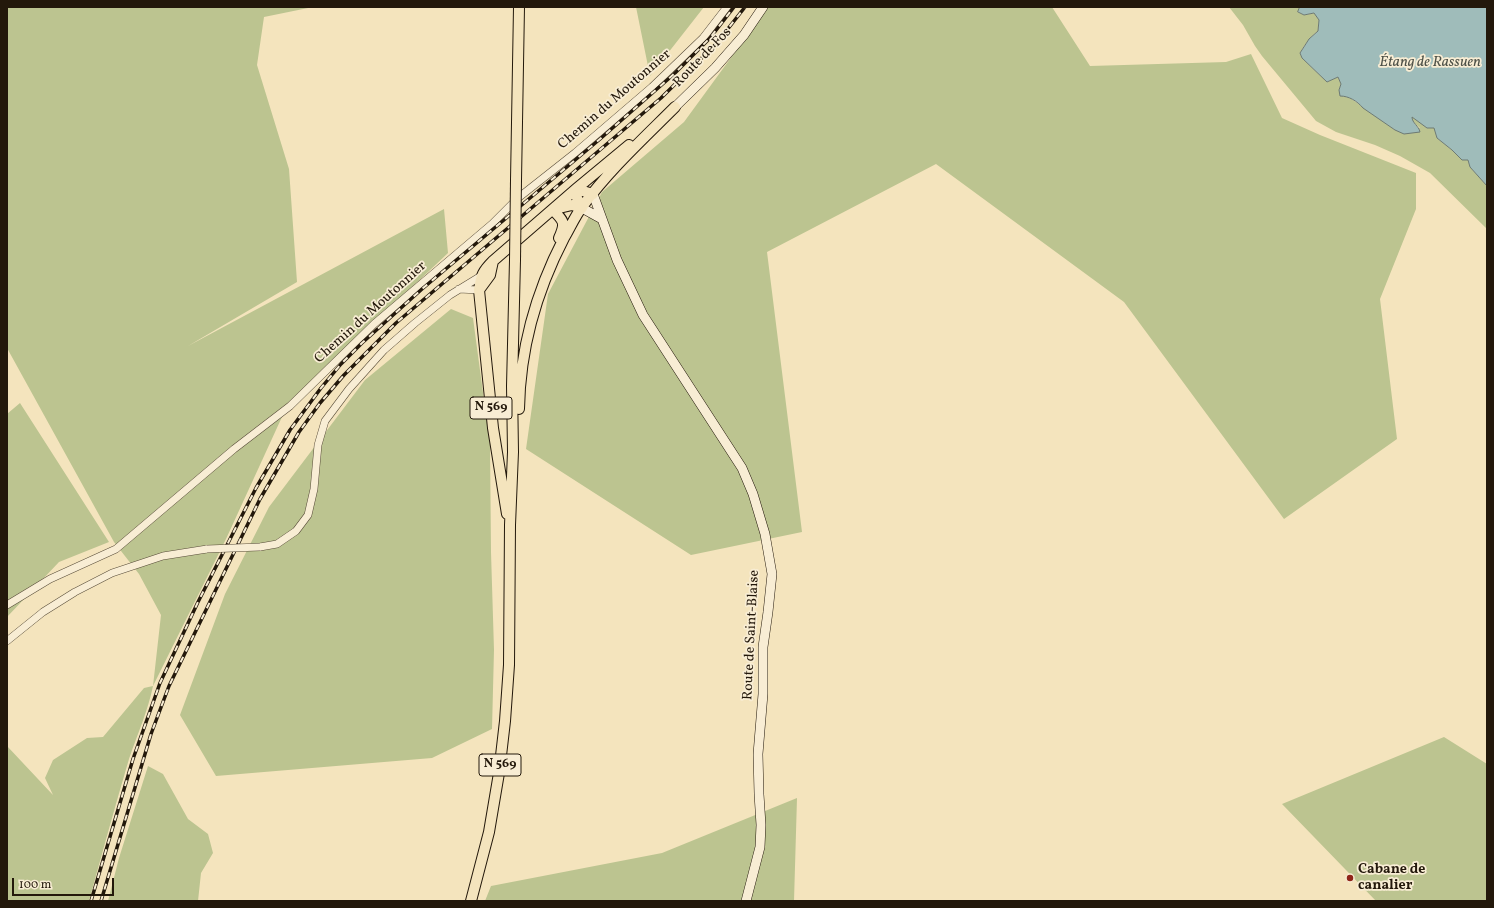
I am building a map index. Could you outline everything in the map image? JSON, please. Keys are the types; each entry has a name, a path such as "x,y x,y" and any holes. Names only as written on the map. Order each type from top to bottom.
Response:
{"main road":[{"name":"N 569","path":"471,901 489,832 499,773 509,665 510,525 513,452 512,386 519,7"},
{"path":"479,290 481,276 484,270 493,261 576,189 675,107"},
{"path":"513,452 518,431 519,390 523,358 531,320 541,289 554,258 582,208 593,194 616,166 675,107"},
{"path":"576,189 593,194"},
{"path":"576,189 577,198 582,208"},
{"path":"552,210 572,205 582,208"},
{"path":"541,289 544,271 563,228 561,218 552,210"},
{"path":"479,290 490,275 493,261"},
{"name":"N 569","path":"479,290 493,428 505,506 510,525"}],"street":[{"name":"Chemin du Moutonnier","path":"7,605 50,579 116,549 234,449 290,406 374,324 492,224 518,198 575,153 652,87 703,38 727,7"},
{"name":"Route de Fos","path":"675,107 715,68 744,35 762,7"},
{"name":"Route de Saint-Blaise","path":"593,194 617,260 643,315 742,468 753,494 765,534 772,574 763,647 763,694 758,754 761,825 760,847 746,901"},
{"path":"582,208 602,219"},
{"path":"7,642 43,612 75,592 112,573 163,556 207,549 260,548 277,544 296,531 308,516 314,489 318,446 325,421 345,394 384,350 450,295 481,276"},
{"path":"459,289 479,290"}],"green space":[{"path":"7,7 313,7 264,17 257,65 289,169 297,282 188,346 444,209 448,253 287,406 226,539 153,686 161,615 139,574 114,542 7,348"},
{"path":"636,7 704,7 650,76"},
{"path":"768,7 1052,7 1090,66 1226,62 1251,54 1282,118 1320,135 1416,173 1416,209 1380,299 1397,439 1284,519 1124,302 936,164 767,252 802,532 691,555 526,449 548,294 602,192 684,122"},
{"path":"1229,7 1300,7 1298,12 1304,15 1315,13 1319,20 1318,31 1310,38 1300,53 1302,58 1327,82 1338,77 1341,84 1339,90 1395,130 1420,128 1412,121 1412,117 1435,128 1437,138 1455,153 1468,159 1470,167 1487,186 1487,229 1430,173 1400,156 1375,145 1336,132 1316,121 1262,56 1243,25"},
{"path":"451,309 473,318 490,445 494,650 492,729 432,758 216,776 180,715 225,594 269,507 365,380"},
{"path":"20,403 109,542 59,562 7,617 7,414"},
{"path":"153,686 129,759 89,901 7,901 7,746 53,795 45,778 53,760 87,738 103,737 144,688"},
{"path":"1444,737 1487,764 1487,901 1376,901 1282,804"},
{"path":"148,766 163,774 188,819 208,834 213,853 201,873 198,901 108,901 119,858"},
{"path":"797,798 794,901 485,901 491,886 662,853"}],"water":[{"name":"Étang de Rassuen","path":"1300,7 1487,7 1487,186 1470,167 1468,160 1462,160 1437,138 1434,128 1427,128 1412,117 1420,132 1404,134 1395,130 1363,108 1353,99 1340,96 1339,90 1341,84 1338,77 1327,82 1302,58 1300,53 1309,39 1318,31 1319,20 1314,13 1304,15 1298,12"}],"railway":[{"path":"91,901 133,759 160,683 198,602 256,488 290,430 321,388 341,364 362,343 422,289 600,139 674,74 710,38 734,7"},
{"path":"101,901 151,734 169,686 260,499 299,432 320,403 344,375 396,323 661,98 716,44 745,7"}],"place":[{"name":"Cabane de canalier","path":"1350,878"}]}
